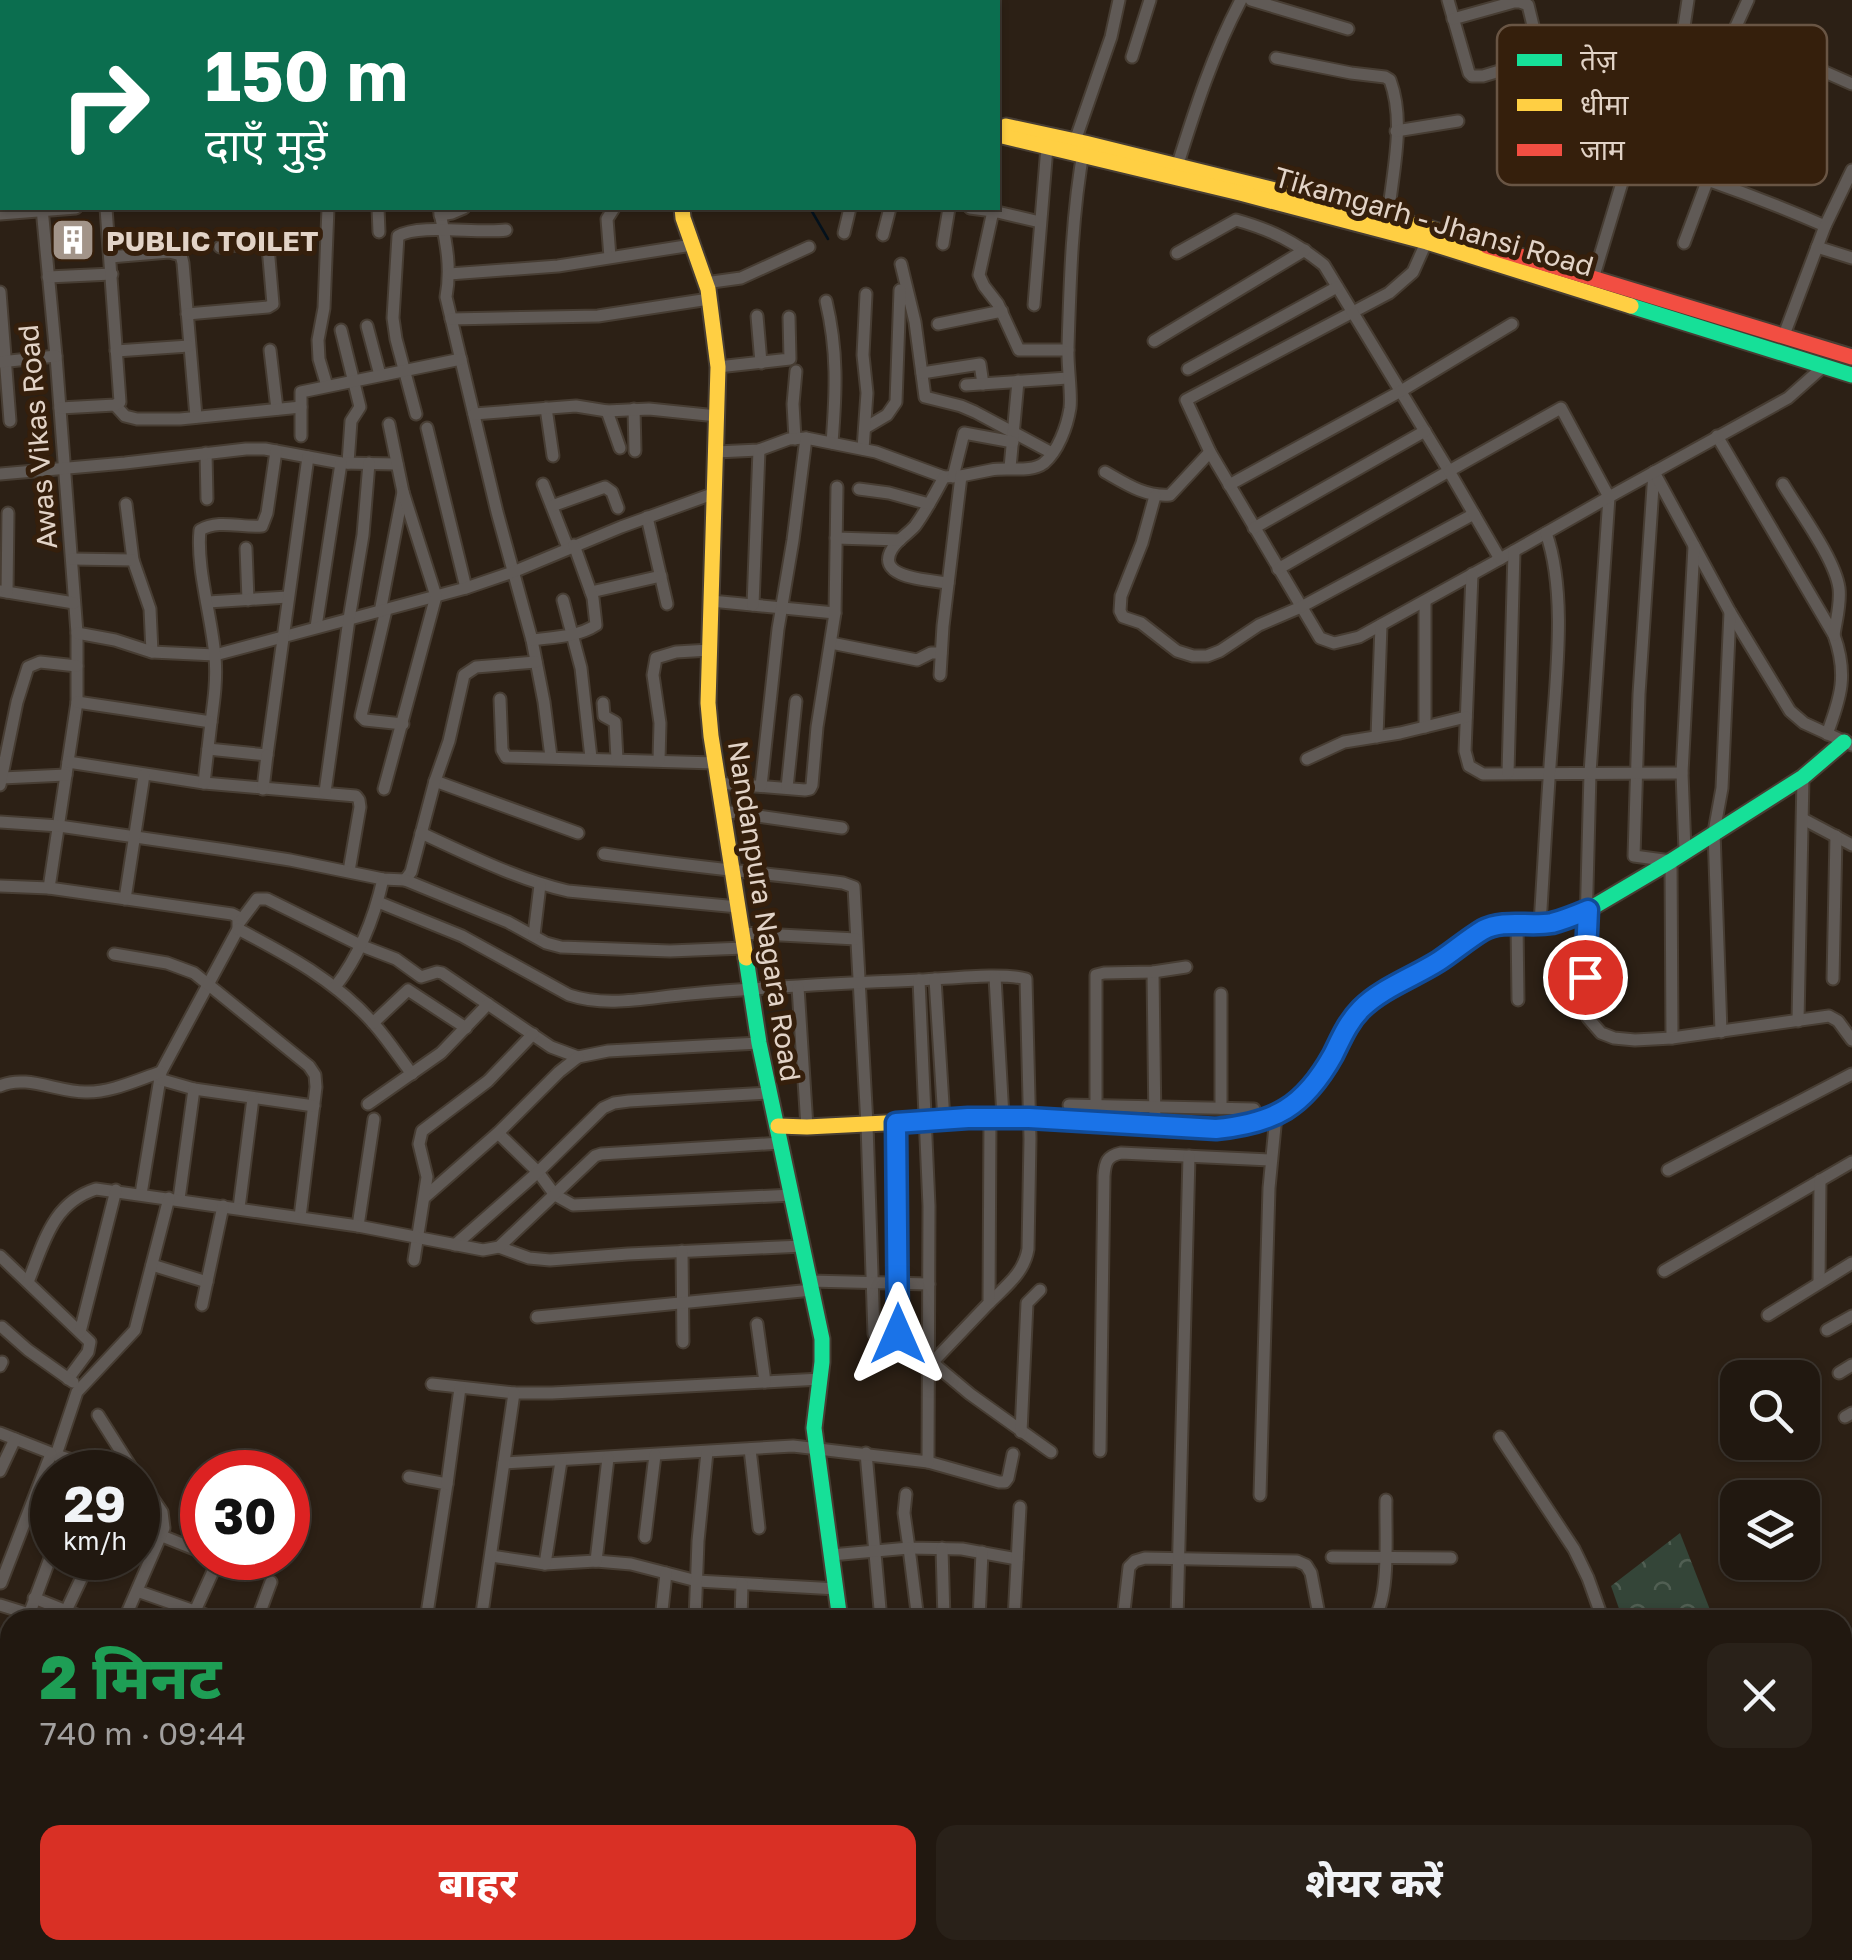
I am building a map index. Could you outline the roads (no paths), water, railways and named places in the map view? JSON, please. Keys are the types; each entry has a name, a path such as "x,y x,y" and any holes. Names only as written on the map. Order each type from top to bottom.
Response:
{"street":[{"path":"716,452 760,450 801,438 863,449 952,477 1035,468 1052,453 1071,406 1068,350 1081,146 1119,0"},
{"path":"1132,57 1150,0"},
{"path":"1178,166 1208,73 1240,0"},
{"path":"1250,0 1348,29"},
{"path":"1296,14 1301,0"},
{"path":"1448,0 1469,73 1483,76 1497,72"},
{"path":"1684,25 1688,0"},
{"path":"1734,25 1743,1"},
{"path":"1453,19 1520,2 1529,8 1534,25"},
{"path":"1276,58 1389,78 1396,104 1396,132 1388,218"},
{"path":"1827,73 1852,84"},
{"path":"1396,132 1458,122"},
{"path":"1000,125 1388,218 1429,235 1593,280 1735,329 1784,335 1852,357"},
{"name":"Tikamgarh - Jhansi Road","path":"1000,135 1048,147 1081,146 1256,197 1429,235 1735,329 1852,375"},
{"path":"1034,304 1048,147"},
{"path":"1784,335 1825,226 1852,170"},
{"path":"1593,280 1621,185"},
{"path":"1684,242 1705,185"},
{"path":"1727,185 1825,226"},
{"path":"0,214 34,210"},
{"name":"Awas Vikas Road","path":"42,210 77,634 77,702 49,888"},
{"path":"60,408 120,402 106,210"},
{"path":"327,386 318,340 324,308 328,210"},
{"path":"378,210 379,232"},
{"path":"610,258 607,219 613,210"},
{"name":"Nandanpura Nagara Road","path":"682,210 707,290 718,368 708,703 760,1044 822,1339 815,1447 839,1610"},
{"path":"844,234 850,210"},
{"path":"883,235 889,210"},
{"path":"943,244 949,210"},
{"path":"985,210 1040,222"},
{"path":"439,211 445,229 446,297 532,640 551,757"},
{"path":"992,211 979,275 1019,350 1068,350"},
{"path":"1176,253 1236,220 1267,229 1324,264 1500,559"},
{"path":"416,414 393,318 397,240 403,232 506,230"},
{"path":"1429,235 1413,272 1402,284 1186,400 1210,452 1301,607 1320,638 1334,643 1381,626 1788,398 1824,366"},
{"path":"187,314 273,304 265,242 220,247"},
{"path":"448,274 527,269 692,245"},
{"path":"451,319 598,316 707,290 809,247"},
{"path":"1817,247 1852,258"},
{"path":"1154,340 1305,250"},
{"path":"110,256 169,252 180,255 184,263 196,417"},
{"path":"901,264 915,322 926,398 961,406 1014,437 1052,453"},
{"path":"48,277 112,274"},
{"path":"1188,368 1337,288"},
{"path":"865,428 887,415 896,402 900,290"},
{"path":"0,292 2,362 10,421"},
{"path":"863,449 868,393 863,354 866,294"},
{"path":"826,301 836,360 832,443"},
{"path":"938,324 1002,312"},
{"path":"757,316 761,364"},
{"path":"718,368 791,358 790,316"},
{"path":"1229,485 1512,324"},
{"path":"367,326 380,376"},
{"path":"316,626 351,421 360,409 341,330"},
{"path":"116,351 189,346"},
{"path":"270,350 277,409"},
{"path":"2,362 56,356"},
{"path":"301,436 302,392 461,359"},
{"path":"922,373 979,363 983,384"},
{"path":"761,786 780,608 793,540 801,438 793,404 796,370"},
{"path":"966,385 1068,378"},
{"path":"1010,468 1018,381"},
{"path":"115,405 131,418 165,420 302,407"},
{"path":"474,414 576,406 717,416"},
{"path":"546,408 553,456"},
{"path":"1278,569 1561,408 1609,497 1590,773 1584,1004 1588,1018 1600,1033 1634,1040 1829,1016 1838,1021 1852,1040"},
{"path":"634,410 635,451"},
{"path":"607,411 620,448"},
{"path":"384,789 436,596 403,492 389,424"},
{"path":"427,428 466,588"},
{"path":"1254,528 1425,431"},
{"path":"940,675 952,477 964,433 1014,437"},
{"path":"1716,436 1834,635 1840,652 1842,685 1827,734"},
{"path":"0,474 246,448 345,463 397,464"},
{"path":"753,605 760,450"},
{"path":"204,784 216,674 200,530 227,524 262,526 276,451"},
{"path":"1105,472 1144,493 1170,495 1210,452"},
{"path":"206,453 208,499"},
{"path":"263,789 308,457"},
{"path":"325,792 363,534 369,463"},
{"path":"499,1247 595,1156 609,1152 779,1134 807,1127 1029,1118 1216,1129 1246,1126 1276,1116 1311,1087 1348,1026 1370,1000 1496,925 1540,924 1588,910 1804,776 1848,743 1804,723 1790,711 1730,612 1654,472"},
{"path":"1632,883 1654,472"},
{"path":"948,583 902,576 891,568 890,552 952,477"},
{"path":"532,640 573,635 597,624 591,592 543,484"},
{"path":"1783,484 1835,571 1840,604 1834,635"},
{"path":"552,506 605,487 612,492 618,508"},
{"path":"718,783 805,790 812,785 835,612 837,487"},
{"path":"858,489 929,504"},
{"path":"402,724 361,716 403,492"},
{"path":"77,634 115,640 152,652 215,656 466,588 716,494"},
{"path":"1154,496 1142,542 1121,596 1120,611 1123,617 1150,628 1164,642 1193,656 1220,651 1259,625 1301,607 1474,514"},
{"path":"126,504 133,560 150,609 152,652"},
{"path":"8,513 4,592 74,603"},
{"path":"646,518 667,604"},
{"path":"1540,924 1557,619 1556,573 1546,533"},
{"path":"836,538 900,540"},
{"path":"1672,1038 1694,545"},
{"path":"246,548 248,600"},
{"path":"1508,773 1514,550"},
{"path":"72,559 133,560"},
{"path":"1472,574 1465,750 1470,766 1482,774 1682,772"},
{"path":"591,592 660,576"},
{"path":"208,602 288,598"},
{"path":"564,600 580,668 591,758"},
{"path":"711,601 835,612"},
{"path":"1425,602 1425,727"},
{"path":"1720,1032 1714,832 1722,788 1730,612"},
{"path":"1377,737 1381,626"},
{"path":"831,643 916,660 941,653"},
{"path":"659,760 656,658 676,652 710,650"},
{"path":"76,666 40,662 28,667 6,735 1,782 67,769 349,794 360,800 360,808 348,871"},
{"path":"405,880 411,872 449,741 464,675 476,667 536,662"},
{"path":"500,699 503,755 512,759 715,763"},
{"path":"787,788 796,701"},
{"path":"77,702 211,722"},
{"path":"603,703 604,716 615,722 617,759"},
{"path":"1307,759 1344,742 1466,717"},
{"path":"208,749 267,756"},
{"path":"124,899 144,775"},
{"path":"1798,1020 1804,776"},
{"path":"435,781 578,833"},
{"path":"723,811 842,828"},
{"path":"1802,820 1852,845"},
{"path":"0,822 59,826 405,880 508,922 546,944 561,947 670,950 743,940 856,939"},
{"path":"420,833 540,885 582,893 738,907"},
{"path":"1833,979 1836,836"},
{"path":"604,854 850,884 856,892 874,1334"},
{"path":"1634,856 1678,856"},
{"path":"335,987 362,946 383,879"},
{"path":"534,936 540,885"},
{"path":"0,886 49,888 232,914 238,917 239,926"},
{"path":"141,1194 160,1076 257,899 267,899 396,960 421,977 442,973 564,1054 578,1057"},
{"path":"378,902 462,936 588,1001 858,982 1022,977 1027,982 1029,1118 1026,1264 931,1365"},
{"path":"1517,924 1518,1000"},
{"path":"239,926 335,987 372,1023 412,1074"},
{"path":"114,954 181,967 210,985 310,1066 315,1075 314,1106 300,1216"},
{"path":"1096,1105 1096,975 1186,967"},
{"path":"1153,972 1155,1126"},
{"path":"989,1303 996,1118 995,977"},
{"path":"936,979 944,1120"},
{"path":"919,980 929,1206 928,1462"},
{"path":"798,987 807,1127"},
{"path":"372,1023 408,990 466,1028"},
{"path":"1221,994 1221,1108"},
{"path":"368,1104 440,1053 488,1004"},
{"path":"1838,1021 1852,1012"},
{"path":"414,1260 427,1177 419,1144 422,1131 488,1082 532,1034"},
{"path":"425,1197 578,1057 608,1050 760,1044"},
{"path":"1668,1170 1852,1074"},
{"path":"0,1086 20,1082 96,1092 160,1076 194,1088 314,1106"},
{"path":"54,1450 74,1396 130,1338 138,1322 174,1198 194,1088"},
{"path":"455,1245 603,1108 614,1103 770,1093"},
{"path":"238,1208 253,1098"},
{"path":"1070,1105 1254,1108"},
{"path":"1260,1495 1270,1160 1276,1116"},
{"path":"358,1226 374,1119"},
{"path":"896,1123 898,1334"},
{"path":"498,1132 555,1195 566,1202 581,1205 792,1196"},
{"path":"1100,1451 1105,1166 1112,1155 1121,1152 1270,1160"},
{"path":"1178,1610 1188,1156"},
{"path":"1664,1270 1852,1162"},
{"path":"1819,1282 1820,1180"},
{"path":"28,1282 58,1212 88,1191 103,1188 300,1216 482,1250 499,1247 528,1258 550,1260 803,1246"},
{"path":"80,1332 116,1190"},
{"path":"202,1305 223,1206"},
{"path":"682,1251 684,1342"},
{"path":"0,1256 90,1346 68,1378"},
{"path":"1768,1315 1852,1264"},
{"path":"152,1265 207,1282"},
{"path":"537,1316 811,1285 874,1281 928,1284"},
{"path":"1022,1432 1028,1304 1040,1290"},
{"path":"1827,1330 1852,1316"},
{"path":"757,1324 764,1382"},
{"path":"2,1327 80,1387"},
{"path":"931,1365 1051,1452"},
{"path":"1839,1373 1852,1366"},
{"path":"432,1384 514,1394 821,1379"},
{"path":"427,1610 460,1388"},
{"path":"484,1610 514,1394"},
{"path":"98,1415 119,1450"},
{"path":"0,1433 43,1450"},
{"path":"1500,1437 1574,1550 1599,1610"},
{"path":"0,1471 14,1439"},
{"path":"504,1463 815,1447 928,1462 1004,1482 1013,1454"},
{"path":"750,1449 759,1528"},
{"path":"695,1610 707,1452"},
{"path":"866,1453 879,1610"},
{"path":"644,1538 655,1456"},
{"path":"596,1561 608,1458"},
{"path":"545,1564 561,1461"},
{"path":"409,1478 446,1484"},
{"path":"906,1494 906,1530 917,1610"},
{"path":"1380,1610 1384,1597 1386,1500"},
{"path":"1014,1610 1020,1507"},
{"path":"128,1610 162,1536 160,1509"},
{"path":"1,1584 30,1512"},
{"path":"162,1536 180,1543"},
{"path":"831,1556 942,1548 1017,1559"},
{"path":"942,1548 944,1610"},
{"path":"979,1610 982,1552"},
{"path":"492,1556 545,1564 630,1564 697,1581 837,1589"},
{"path":"1332,1557 1451,1558"},
{"path":"1124,1610 1130,1567 1145,1558 1297,1562 1306,1565 1311,1573 1318,1610"},
{"path":"662,1610 666,1573"},
{"path":"30,1610 41,1580"},
{"path":"66,1610 81,1580"},
{"path":"196,1610 209,1580"},
{"path":"260,1610 272,1582"},
{"path":"741,1610 742,1584"},
{"path":"137,1590 180,1610"},
{"path":"34,1598 64,1610"}],"waterway":[{"path":"811,210 828,239"}],"place":[{"name":"PUBLIC TOILET","path":"73,240"}]}
